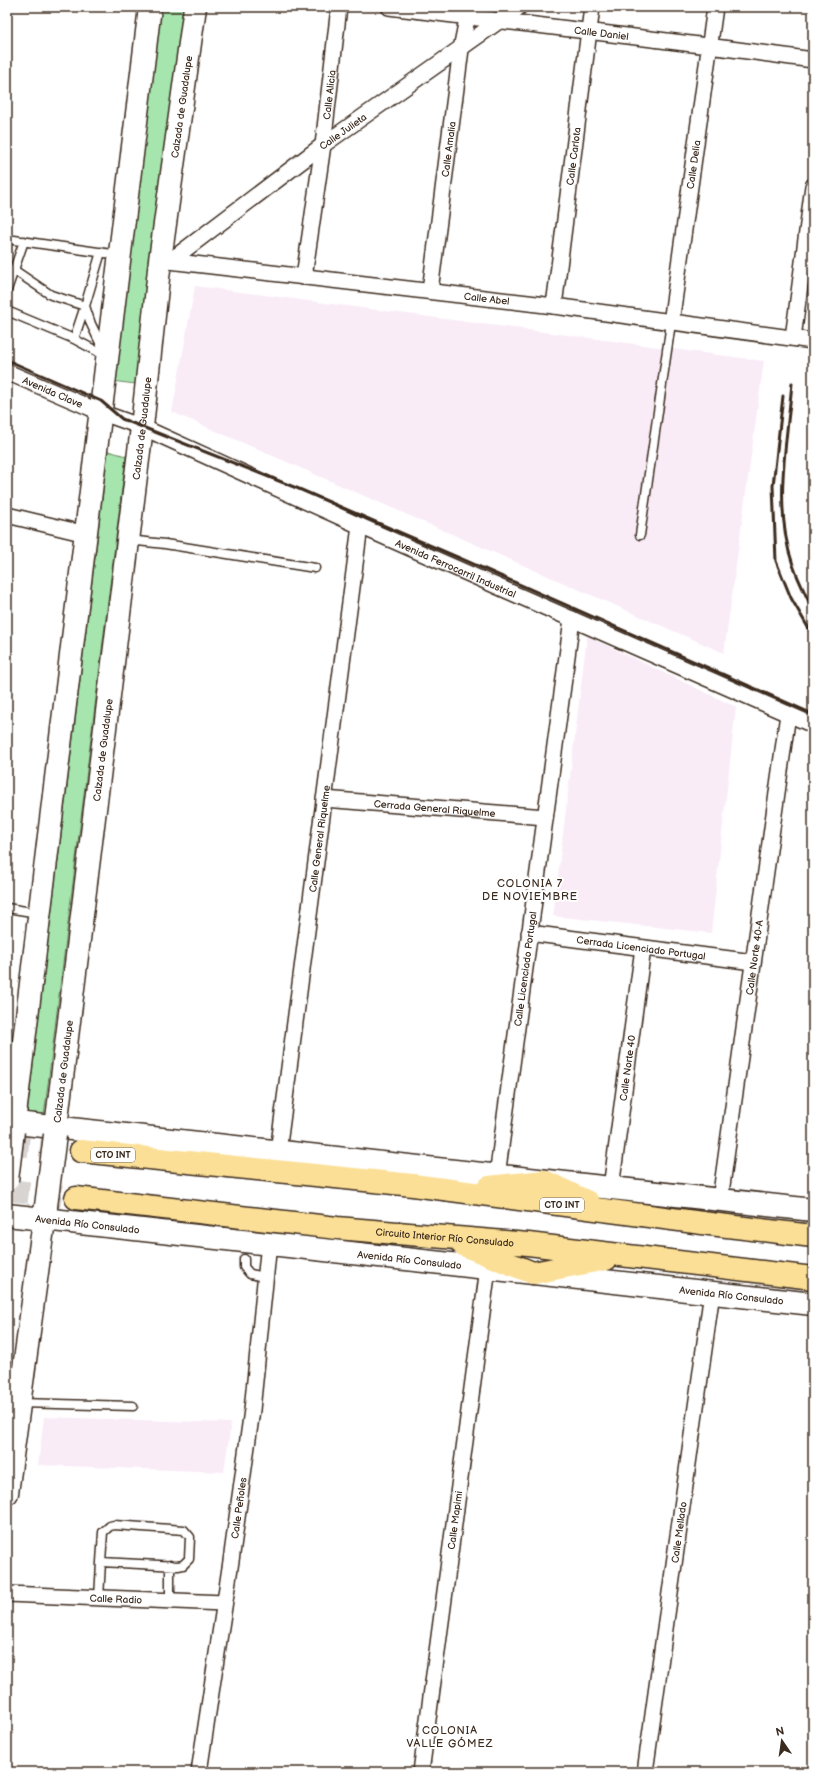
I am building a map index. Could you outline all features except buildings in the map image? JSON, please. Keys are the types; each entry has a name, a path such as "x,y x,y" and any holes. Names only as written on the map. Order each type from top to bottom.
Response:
{"highway":[{"name":"CTO INT","path":"81,1152 456,1190 813,1236"},
{"path":"456,1190 544,1181 605,1210"},
{"name":"Circuito Interior Río Consulado","path":"76,1198 337,1228 520,1243 813,1278"},
{"path":"447,1238 533,1273 625,1255"}],"main road":[{"path":"7,1180 11,1125 41,914 107,356 111,254 150,7"},
{"name":"Calzada de Guadalupe","path":"7,1493 45,1213 142,427 165,260 195,7"},
{"name":"CTO INT","path":"11,1125 55,1131 278,1152 813,1210"},
{"name":"Avenida Río Consulado","path":"7,1215 45,1213 269,1243 813,1304"}],"street":[{"name":"Calle Alicia","path":"304,277 323,145 339,7"},
{"name":"Calle Daniel","path":"389,7 468,12 499,21 813,60"},
{"name":"Calle Julieta","path":"165,260 323,145 461,49 518,7"},
{"name":"Calle Carlota","path":"554,306 592,7"},
{"name":"Calle Delia","path":"671,323 710,46 714,7"},
{"name":"Calle Amalia","path":"430,291 461,49 468,12"},
{"path":"793,338 813,186"},
{"name":"Calle Abel","path":"165,260 554,306 813,341"},
{"name":"Avenida Clave","path":"7,372 100,412"},
{"name":"Avenida Ferrocarril Industrial","path":"100,412 142,427 360,526 813,725"},
{"path":"7,515 86,534"},
{"name":"Calle General Riquelme","path":"278,1152 360,526"},
{"name":"Calle Licenciado Portugal","path":"497,1176 572,619"},
{"name":"Calle Norte 40-A","path":"720,1200 788,714"},
{"name":"Cerrada General Riquelme","path":"324,799 545,817"},
{"name":"Cerrada Licenciado Portugal","path":"529,932 753,962"},
{"name":"Calle Norte 40","path":"611,1188 643,948"},
{"name":"Calle Peñoles","path":"199,1772 252,1410 269,1243"},
{"name":"Calle Mapimi","path":"421,1772 488,1268"},
{"name":"Calle Mellado","path":"645,1772 712,1292"},
{"name":"Calle Radio","path":"7,1594 224,1603"}],"lane":[{"path":"7,239 111,254 85,306 74,339"},
{"path":"7,290 24,241"},
{"path":"14,270 51,296 85,306"},
{"path":"85,306 91,324 107,356"},
{"path":"7,311 74,339 107,356"},
{"path":"640,534 671,323"},
{"path":"128,540 165,544 315,568"},
{"path":"7,908 41,914"},
{"path":"244,1259 244,1267 250,1274 265,1277"},
{"path":"19,1403 133,1406"},
{"path":"99,1598 101,1562 103,1532 110,1526 184,1530 190,1537 189,1559 183,1565 101,1562"},
{"path":"170,1565 170,1601"}],"shaded area":[{"path":"195,286 764,361 724,653 172,412"},
{"path":"587,636 736,707 711,933 553,916"},
{"path":"44,1417 231,1423 224,1472 38,1465"}],"green space":[{"path":"161,7 183,7 136,384 111,381"},
{"path":"108,451 126,456 44,1116 27,1113"}],"tunnel":[{"path":"7,1144 81,1151"},
{"path":"7,1190 76,1198"}],"railway":[{"path":"7,360 101,401 122,419 299,489 813,714"},
{"path":"792,383 783,474 784,521 787,543 793,565 813,610"},
{"path":"783,396 773,486 776,561 791,598 813,636"}],"district":[{"name":"COLONIA 7 DE NOVIEMBRE","path":"530,889"},
{"name":"COLONIA VALLE GÓMEZ","path":"450,1736"}]}
